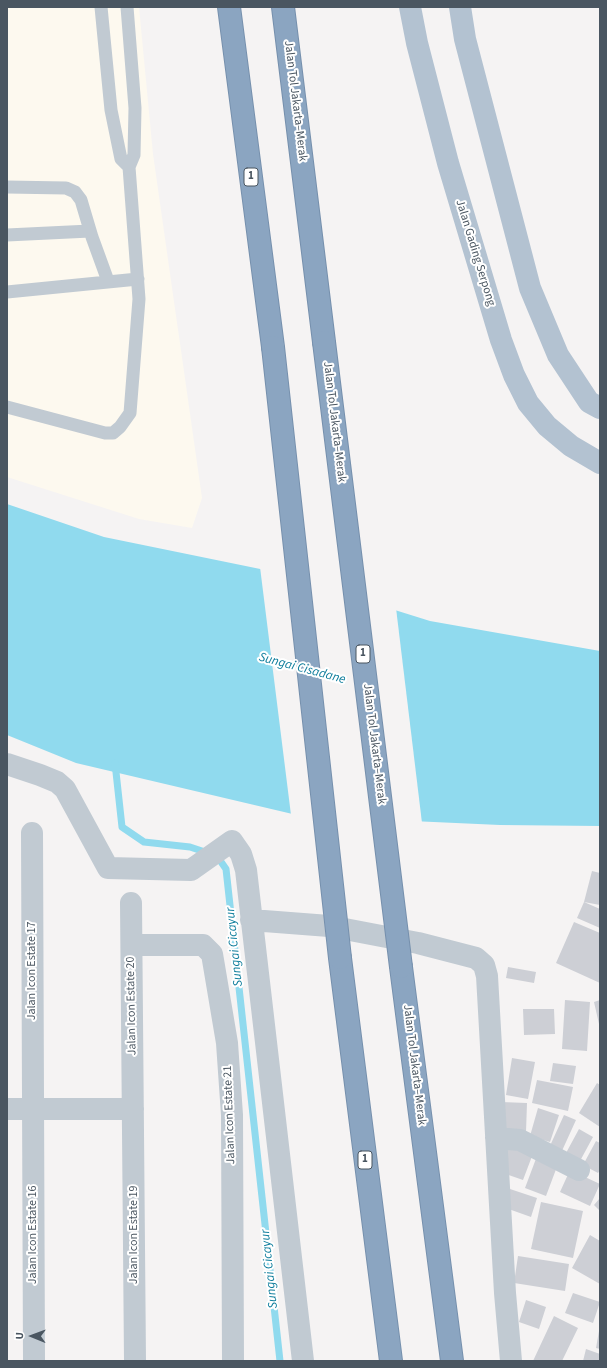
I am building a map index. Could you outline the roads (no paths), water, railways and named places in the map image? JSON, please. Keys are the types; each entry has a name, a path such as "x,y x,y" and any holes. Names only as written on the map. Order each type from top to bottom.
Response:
{"highway":[{"name":"1","path":"229,7 273,347 340,958 391,1361"},
{"name":"Jalan Tol Jakarta–Merak","path":"283,7 401,966 452,1361"}],"main road":[{"name":"Jalan Gading Serpong","path":"410,7 417,43 448,163 501,340 514,375 528,403 547,426 571,446 600,462"},
{"path":"460,7 466,39 530,288 558,355 589,402 600,408"},
{"path":"466,39 472,7"}],"street":[{"path":"7,764 40,774 57,782 65,789 108,868 191,870 232,841 241,854 246,870 304,1361"},
{"name":"Jalan Icon Estate 17","path":"32,833 33,1109"},
{"name":"Jalan Icon Estate 20","path":"132,903 133,1109"},
{"path":"251,920 329,926 418,943 476,958 484,965 487,976 505,1293 511,1361"},
{"name":"Jalan Icon Estate 21","path":"132,944 203,945 212,954 227,1043 232,1115 233,1361"},
{"path":"7,1109 133,1109"},
{"name":"Jalan Icon Estate 16","path":"33,1109 34,1361"},
{"name":"Jalan Icon Estate 19","path":"133,1109 135,1361"},
{"path":"496,1138 520,1140 579,1170"}],"lane":[{"path":"101,7 111,110 121,159 129,167"},
{"path":"7,407 105,433 113,432 120,427 130,413 139,299 129,167 134,155 134,108 127,7"},
{"path":"7,187 66,188 75,192 81,200 90,231 108,281"},
{"path":"7,235 90,231"},
{"path":"7,292 138,279"}],"water":[{"name":"Sungai Cisadane","path":"7,504 104,537 270,571 430,621 600,651 600,826 500,825 301,816 76,763 7,735"}],"waterway":[{"name":"Sungai Cicayur","path":"115,763 122,827 144,842 190,847 217,856 226,869 280,1361"}]}
